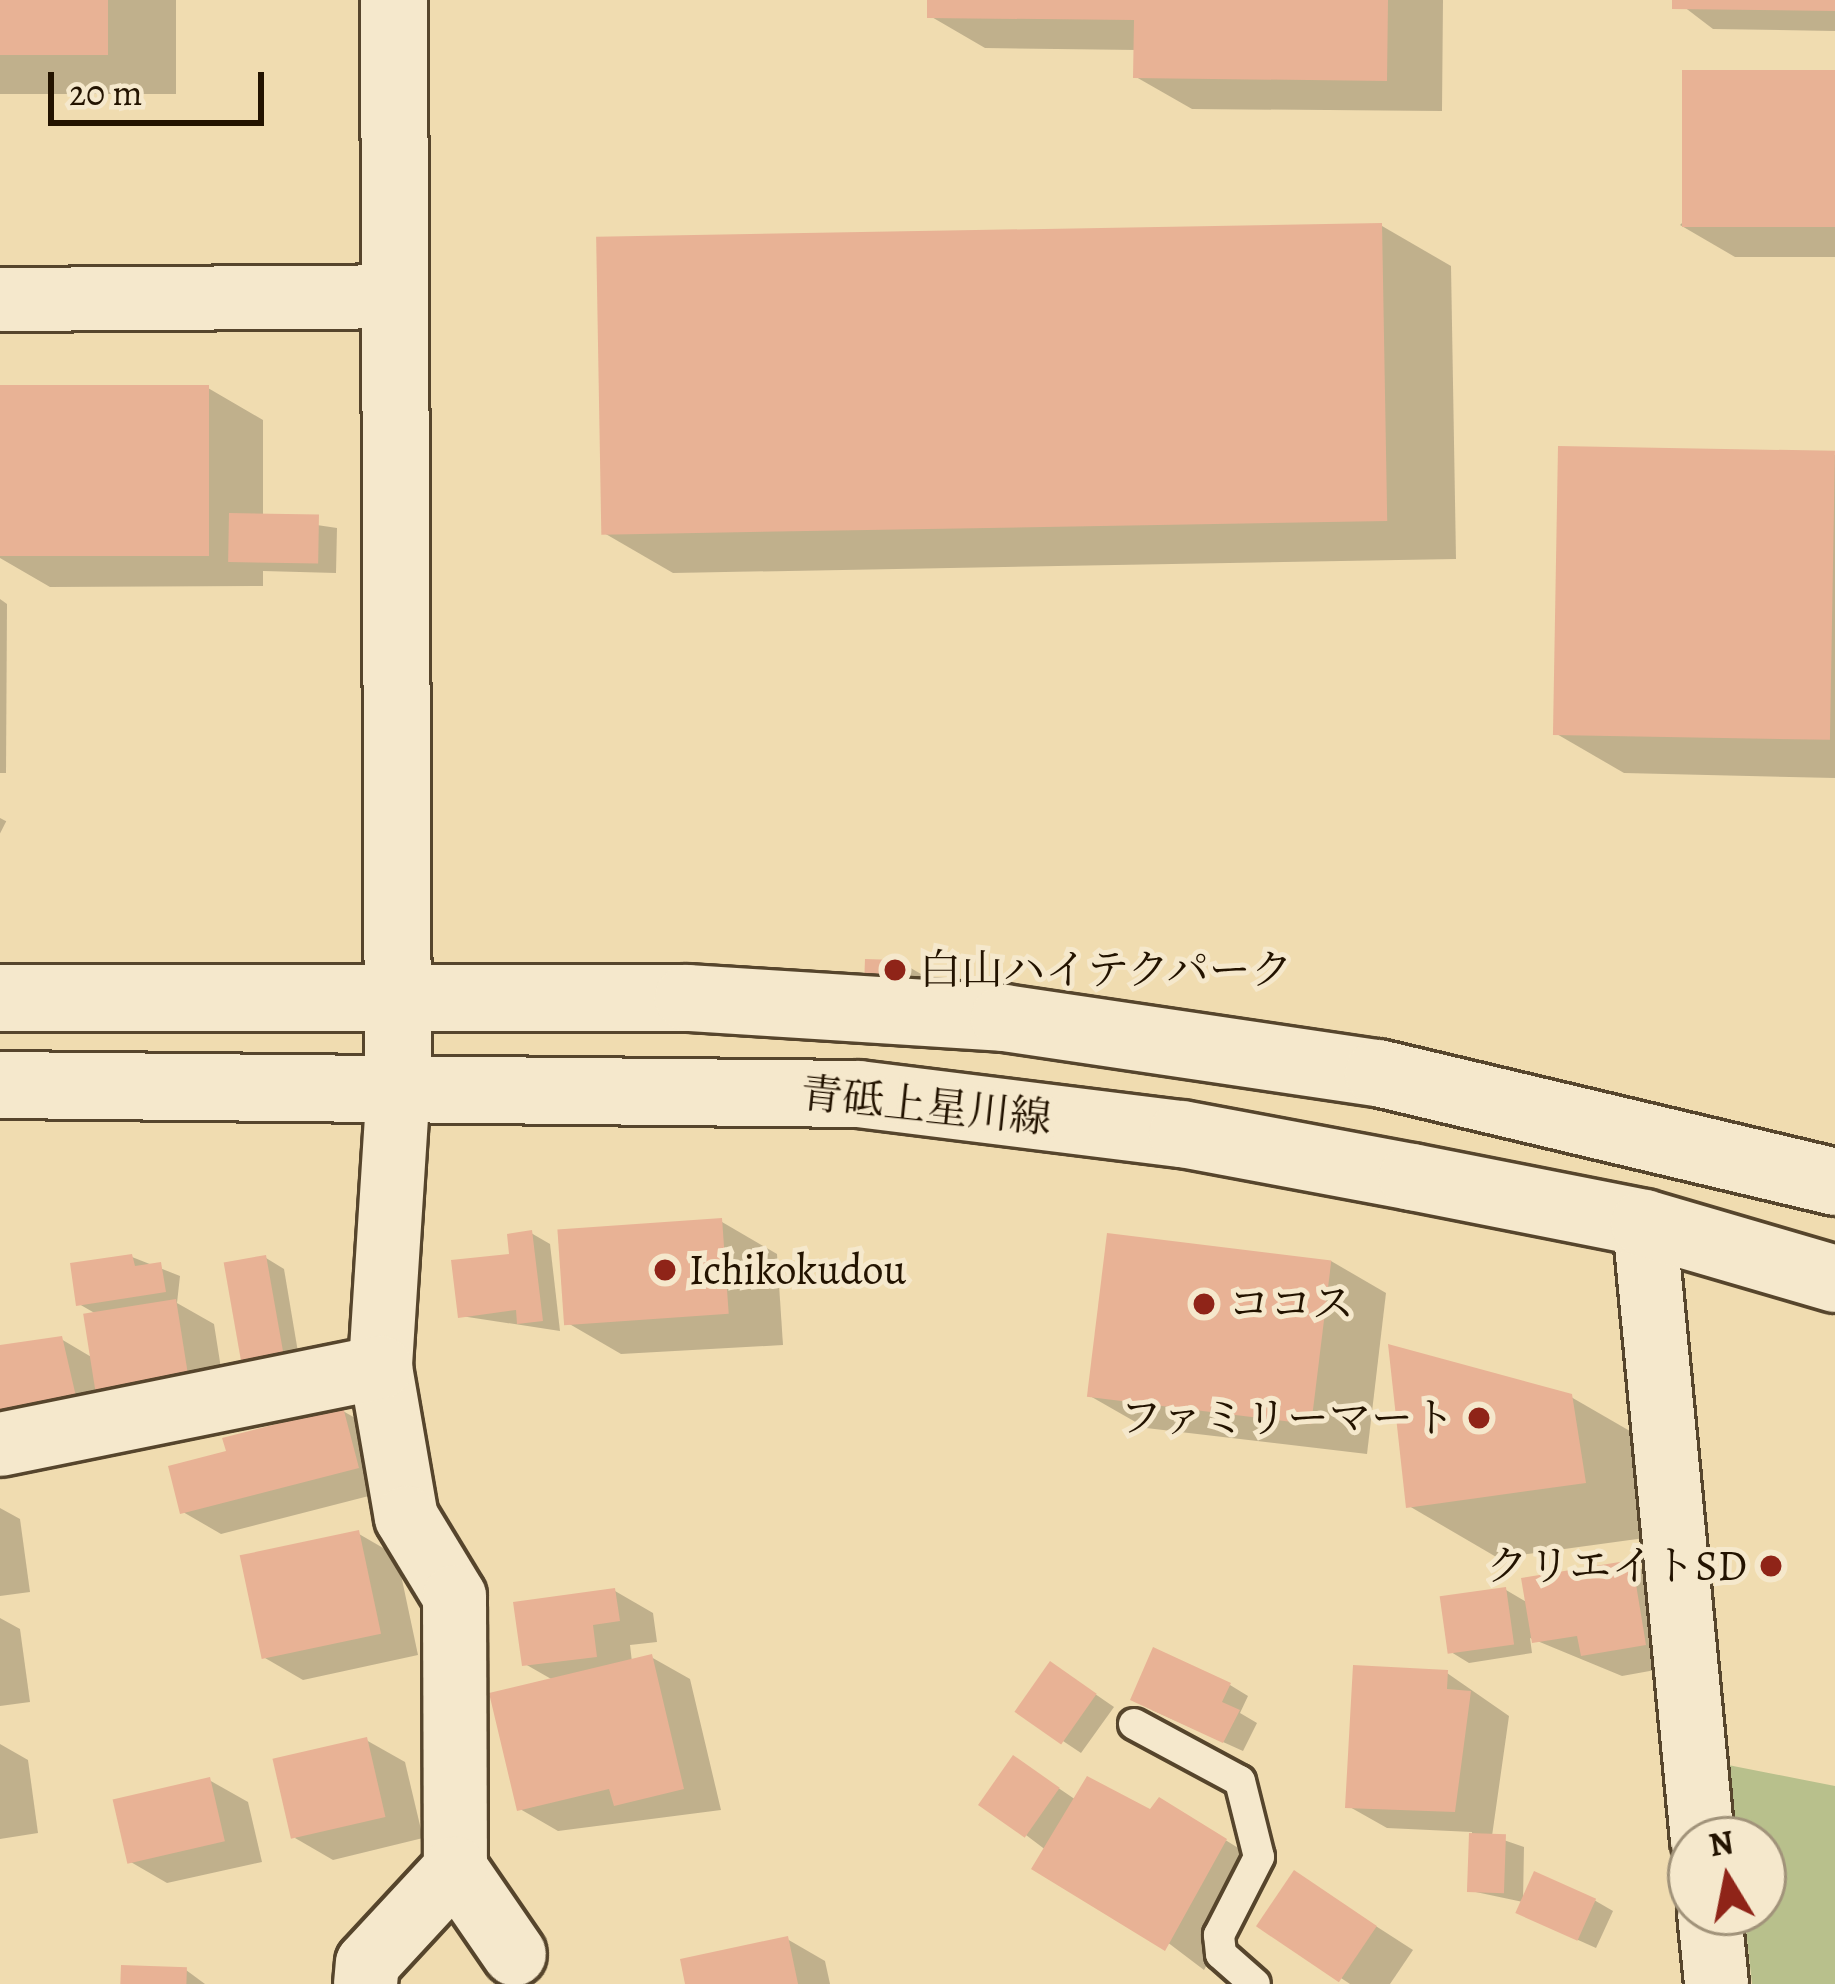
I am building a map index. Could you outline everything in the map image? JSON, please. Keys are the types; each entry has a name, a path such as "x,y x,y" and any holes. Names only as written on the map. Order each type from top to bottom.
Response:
{"main road":[{"path":"394,0 398,1086"},
{"name":"青砥上星川線","path":"0,998 401,997 1004,1018 1378,1073 1835,1182"},
{"name":"青砥上星川線","path":"0,1084 859,1094 1182,1134 1644,1223 1835,1280"}],"street":[{"path":"0,299 393,296"},
{"path":"398,1086 380,1367 406,1517 454,1596 455,1868 514,1954"},
{"path":"1644,1223 1700,1816"},
{"path":"0,1444 380,1367"},
{"path":"365,1984 367,1963 455,1868"},
{"path":"1711,1936 1716,1984"}],"lane":[{"path":"1134,1724 1240,1781 1259,1857 1221,1954 1255,1984"}],"green space":[{"path":"1728,1765 1835,1786 1835,1984 1752,1984 1747,1936 1787,1936 1787,1816 1733,1816"}],"building":[{"path":"0,0 108,0 108,55 0,55"},
{"path":"927,0 1388,0 1387,81 1133,78 1134,20 927,18"},
{"path":"1672,0 1835,0 1835,11 1672,9"},
{"path":"1682,70 1835,70 1835,227 1682,227"},
{"path":"1382,223 1387,521 601,535 596,237"},
{"path":"0,385 209,385 209,556 0,556"},
{"path":"1558,446 1835,451 1830,740 1553,735"},
{"path":"229,513 319,515 318,564 228,562"},
{"path":"865,959 903,960 902,978 864,977"},
{"path":"722,1218 729,1314 564,1325 557,1230"},
{"path":"532,1230 543,1321 517,1324 516,1310 458,1318 451,1260 509,1254 507,1234"},
{"path":"1107,1233 1331,1261 1311,1424 1087,1397"},
{"path":"132,1254 135,1266 161,1262 166,1292 76,1306 70,1263"},
{"path":"266,1255 285,1360 242,1368 224,1262"},
{"path":"176,1299 189,1379 96,1394 83,1314"},
{"path":"62,1336 77,1401 0,1415 0,1345"},
{"path":"1388,1344 1572,1394 1586,1483 1406,1508"},
{"path":"343,1407 359,1468 180,1514 168,1466 226,1451 222,1438"},
{"path":"359,1530 381,1634 262,1659 240,1555"},
{"path":"1632,1560 1646,1645 1581,1656 1577,1636 1532,1643 1521,1578"},
{"path":"1506,1587 1514,1644 1448,1654 1440,1596"},
{"path":"615,1588 620,1621 593,1625 597,1657 522,1666 513,1602"},
{"path":"1153,1647 1231,1683 1222,1702 1240,1710 1223,1743 1130,1700"},
{"path":"652,1654 684,1789 614,1806 609,1789 517,1811 489,1693"},
{"path":"1050,1661 1097,1694 1061,1744 1014,1712"},
{"path":"1353,1665 1448,1670 1447,1689 1471,1691 1455,1812 1345,1808"},
{"path":"367,1737 385,1817 291,1839 272,1759"},
{"path":"1013,1755 1060,1788 1025,1838 978,1805"},
{"path":"1087,1776 1150,1809 1159,1797 1227,1839 1165,1951 1031,1869"},
{"path":"210,1777 225,1841 127,1864 113,1799"},
{"path":"1469,1833 1506,1834 1504,1893 1467,1892"},
{"path":"1294,1870 1377,1926 1339,1982 1256,1926"},
{"path":"1534,1871 1596,1899 1577,1941 1515,1913"},
{"path":"788,1936 798,1984 685,1984 680,1959"},
{"path":"121,1965 187,1967 186,1984 120,1984"}],"place":[{"name":"白山ハイテクパーク","path":"895,970"},
{"name":"Ichikokudou","path":"665,1270"},
{"name":"ココス","path":"1204,1304"},
{"name":"ファミリーマート","path":"1479,1418"},
{"name":"クリエイトSD","path":"1771,1566"}]}
